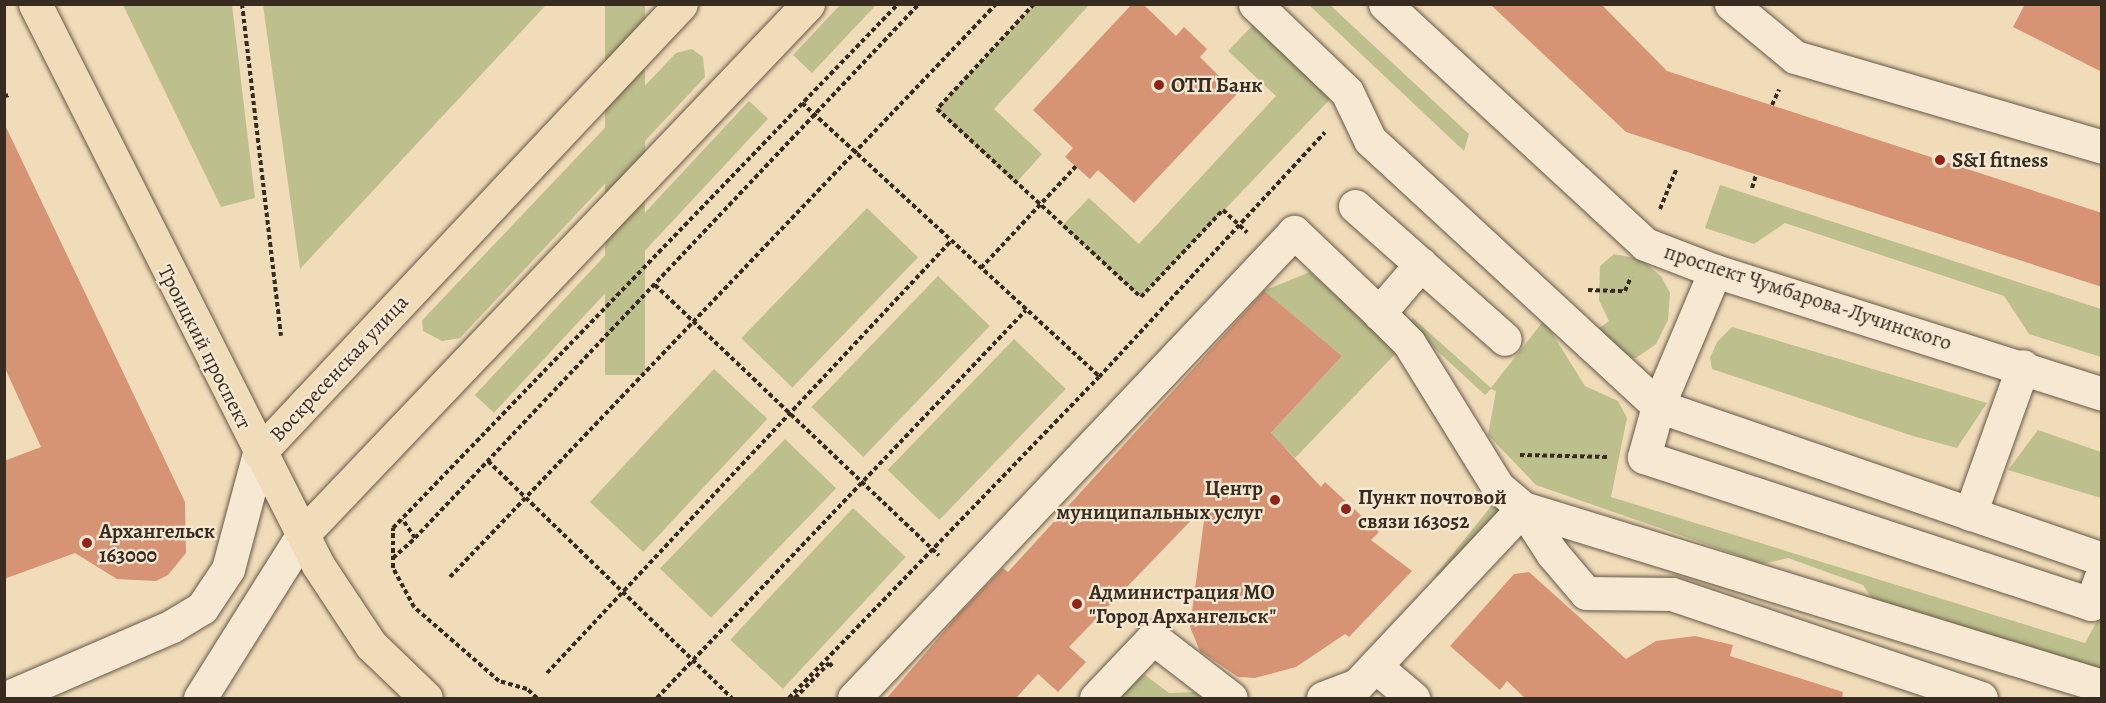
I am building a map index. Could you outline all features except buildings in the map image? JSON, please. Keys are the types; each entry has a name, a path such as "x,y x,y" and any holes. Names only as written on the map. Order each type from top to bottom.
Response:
{"main road":[{"name":"Троицкий проспект","path":"35,4 259,453 340,604 371,645 426,699"},
{"name":"Воскресенская улица","path":"259,453 681,4"},
{"path":"303,534 808,4"}],"street":[{"path":"1256,4 1347,92 1370,140 1658,406 2102,560"},
{"name":"проспект Чумбарова-Лучинского","path":"1385,4 1645,244 1715,271 2023,366 2102,394"},
{"path":"1731,4 1795,57 2102,147"},
{"path":"1355,206 1505,339"},
{"path":"854,699 968,582 1294,232 1409,343 1498,488 1523,508 1552,553 1586,593 1672,594 1981,699"},
{"path":"1379,313 1421,264"},
{"path":"1715,271 1658,406 1644,457 2091,604 2102,574"},
{"path":"1970,514 2023,366"},
{"name":"Воскресенская улица","path":"6,699 172,626 202,608 228,569 259,453"},
{"path":"1323,699 1357,685 1523,508"},
{"path":"1523,508 2097,685"},
{"path":"200,699 303,534"},
{"path":"1096,699 1153,638 1231,699"},
{"path":"1375,666 1413,699"},
{"path":"2062,699 2097,685"}],"path":[{"path":"242,4 281,336"},
{"path":"537,699 527,689 499,681 454,646 414,607 393,568 393,528 898,4"},
{"path":"393,559 919,4"},
{"path":"450,577 996,4"},
{"path":"1034,4 937,109 1039,206 1141,297 1223,210 1253,237"},
{"path":"802,104 1131,408"},
{"path":"789,699 1099,377 1340,116 1357,110"},
{"path":"981,268 1076,166"},
{"path":"1752,188 1756,175"},
{"path":"547,673 951,241"},
{"path":"655,285 968,582"},
{"path":"657,699 1026,309"},
{"path":"1477,454 1644,457"},
{"path":"488,461 732,699"},
{"path":"402,519 415,538"},
{"path":"795,699 829,663 836,670"}],"green space":[{"path":"263,4 546,5 300,269"},
{"path":"123,5 232,5 255,198 221,207"},
{"path":"605,5 645,5 645,375 605,375"},
{"path":"840,5 876,5 812,73 793,55"},
{"path":"1034,5 1089,5 994,109 1042,154 1015,184 937,109"},
{"path":"1309,5 1330,5 1469,134 1464,151"},
{"path":"1254,24 1334,95 1141,297 1062,226 1089,198 1139,244 1276,96 1228,51"},
{"path":"692,49 703,57 705,77 460,338 442,341 423,331 422,321 428,314 676,53"},
{"path":"749,101 768,119 494,413 475,395"},
{"path":"1720,185 2101,309 2101,357 2029,334 2004,296 1785,223 1754,244 1705,228"},
{"path":"867,208 918,257 792,388 741,338"},
{"path":"1614,254 1640,259 1661,276 1670,293 1668,320 1656,344 1636,358 1621,358 1598,329 1609,321 1599,300 1600,266"},
{"path":"1310,272 1398,351 1295,458 1285,448 1278,456 1261,444 1342,356 1263,291"},
{"path":"938,276 990,326 863,457 812,407"},
{"path":"1413,318 1491,388 1544,320 1585,386 1618,401 1627,418 1611,497 2085,643 2101,614 2101,678 1873,600 1863,585 1788,558 1763,564 1536,485 1488,435 1496,391 1491,389 1485,395 1408,324"},
{"path":"1732,327 1987,403 1957,448 1913,436 1712,369 1710,358 1717,342"},
{"path":"1014,339 1066,389 939,520 888,470"},
{"path":"714,369 767,419 643,552 590,502"},
{"path":"2038,430 2101,452 2101,498 2008,470"},
{"path":"785,439 836,488 711,618 660,568"},
{"path":"1497,499 1507,507 1445,583 1435,575"},
{"path":"853,508 906,557 783,689 730,640"},
{"path":"1145,675 1169,693 1200,692 1218,698 1115,698 1138,676"}],"place":[{"name":"ОТП Банк","path":"1159,85"},
{"name":"S&I fitness","path":"1940,160"},
{"name":"Центр муниципальных услуг","path":"1275,500"},
{"name":"Пункт почтовой связи 163052","path":"1346,509"},
{"name":"Архангельск 163000","path":"87,543"},
{"name":"Администрация МО \"Город Архангельск\"","path":"1077,604"}]}
